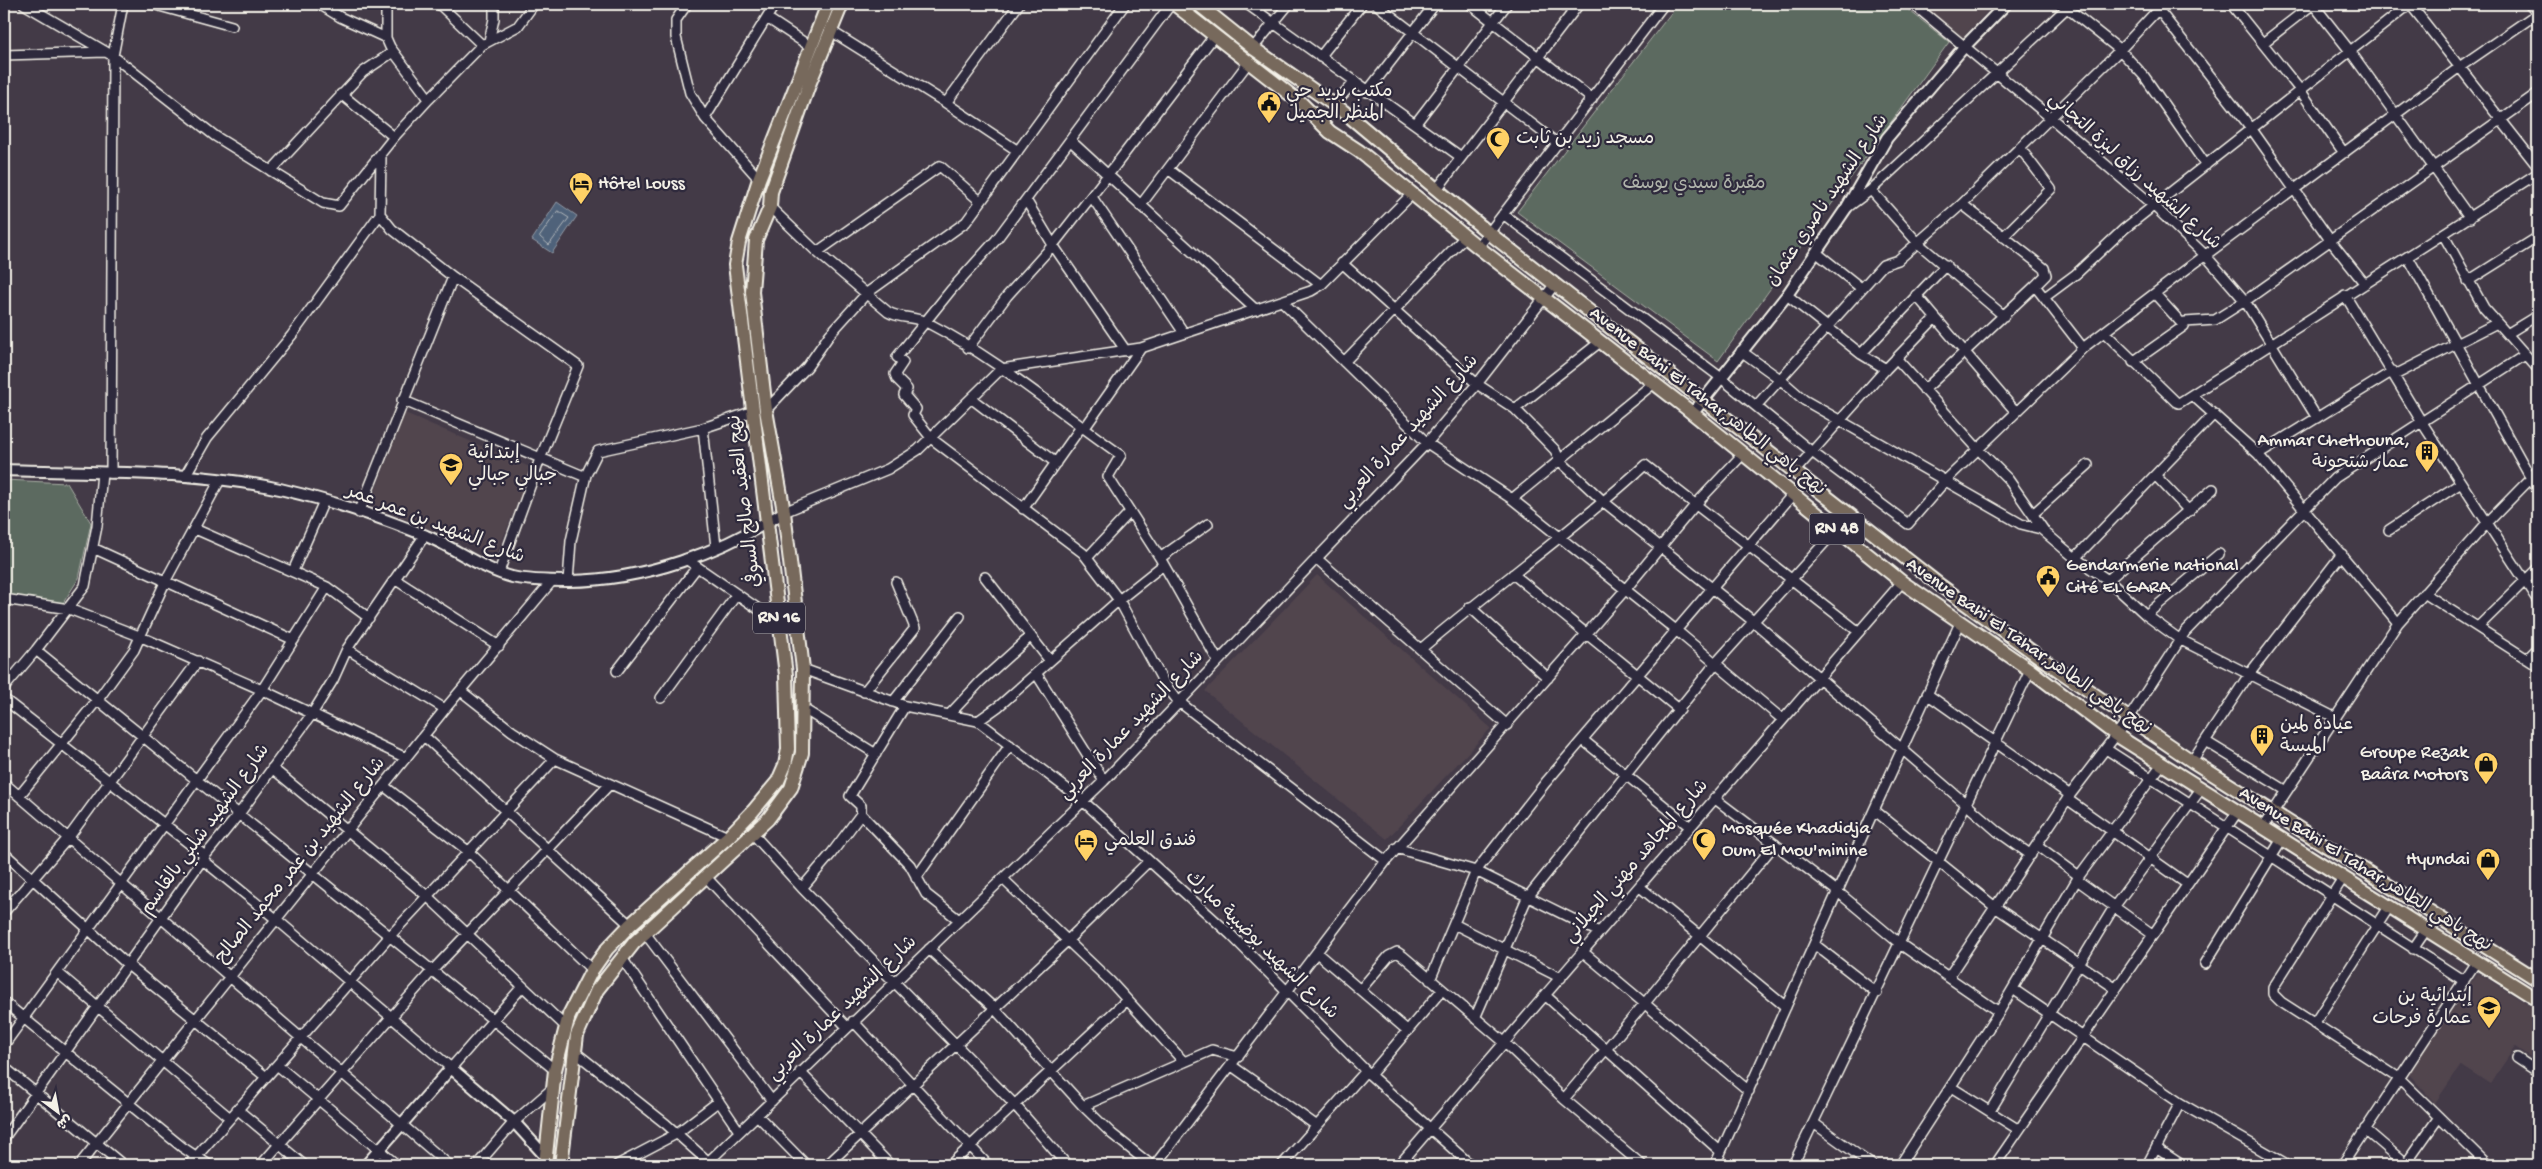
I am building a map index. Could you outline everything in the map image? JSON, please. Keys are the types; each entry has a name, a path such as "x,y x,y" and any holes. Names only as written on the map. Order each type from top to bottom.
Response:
{"main road":[{"name":"نهج العقيد صالح السوفي","path":"561,1165 577,1035 597,990 645,933 768,820 791,788 802,753 803,669 784,512 760,411 735,265 739,242 759,178 828,4"},
{"name":"نهج العقيد صالح السوفي","path":"546,1161 554,1070 566,1026 592,970 607,949 630,925 728,837 769,794 784,765 788,749 788,720 780,624 766,523 752,284 756,240 770,206 771,192 810,82 842,4"},
{"name":"Avenue Bahi El Tahar,نهج باهي الطاهر","path":"1172,4 1300,103 1330,132 1359,151 1478,247 1693,413 1902,582 2030,670 2116,735 2538,1000"},
{"name":"Avenue Bahi El Tahar,نهج باهي الطاهر","path":"1198,4 1253,48 1334,104 1489,232 1941,586 2192,761 2538,980"}],"street":[{"path":"24,4 110,54 215,136 322,204 336,206 429,99 486,43 518,26 534,4"},
{"path":"4,688 69,609 85,586 93,548 106,473 110,54 123,4"},
{"path":"152,4 232,26"},
{"path":"319,4 386,38"},
{"path":"386,4 386,38 393,52 429,99"},
{"path":"439,4 486,43"},
{"path":"486,43 494,19 494,4"},
{"path":"687,4 676,20 676,37 690,92 705,118 759,178"},
{"path":"705,118 775,4"},
{"path":"946,104 1019,4"},
{"path":"568,580 571,542 586,475 598,451 702,428 760,411 806,368 830,334 867,294 966,222 1125,4"},
{"path":"1172,4 996,240 897,356 903,362 895,374 897,379 907,389 904,395 916,409 913,415 932,439 1023,509 1071,543 1087,558 1119,600 1164,683 1178,701 1386,860"},
{"path":"1247,4 1461,157"},
{"path":"1253,48 1289,4"},
{"path":"1320,57 1362,4"},
{"path":"1376,4 1558,144"},
{"path":"1368,92 1435,4"},
{"path":"1470,4 1592,99"},
{"path":"1416,123 1507,4"},
{"path":"1563,4 1573,12"},
{"path":"1437,189 1579,4"},
{"name":"شارع الشهيد رزاق لبزة التجاني","path":"1913,4 2154,206 2206,256 2245,301 2317,418"},
{"name":"شارع الشهيد ناصري عثمان","path":"1693,413 1817,253 1847,207 1887,138 1964,47 2006,4"},
{"path":"2231,4 2300,90 2344,153"},
{"path":"2263,43 2313,4 2350,51 2470,218"},
{"path":"2045,297 2250,128 2410,4 2461,66 2538,167"},
{"path":"1503,214 1757,405 1812,452 1908,524 1946,480 2083,348 2461,66 2538,14 2529,4"},
{"path":"1478,247 1592,99 1660,5"},
{"path":"1757,405 1883,265 1898,260 1919,244 1962,204 2120,50 2158,5 2295,188 2330,240 2365,284"},
{"path":"1847,207 1871,190 1994,73 2069,6 2120,50 2156,91 2206,166"},
{"path":"767,18 810,46"},
{"path":"831,31 1018,151"},
{"path":"968,348 1007,296 1053,245 1092,197 1214,36"},
{"path":"271,172 363,72 393,52"},
{"path":"4,55 110,54"},
{"path":"1140,206 1248,63"},
{"path":"1334,104 1354,82"},
{"path":"2133,362 2184,326 2185,322 2215,320 2245,301 2538,93"},
{"path":"342,94 394,137"},
{"path":"1071,141 1256,310"},
{"path":"2003,237 2051,190 2020,148"},
{"path":"185,476 208,438 292,335 380,214 381,156"},
{"path":"817,252 940,166 980,201"},
{"path":"1168,169 1321,285"},
{"path":"2104,332 2133,362 2179,403 2271,342 2470,218 2538,173"},
{"path":"1871,190 1919,244 2004,316"},
{"path":"784,512 888,469 932,439 1001,369 1141,348 1283,302 1321,285 1412,194"},
{"path":"1092,197 1184,333"},
{"path":"1026,200 1053,245 1126,351"},
{"path":"1924,390 2044,278 2046,270 1962,204"},
{"path":"770,206 817,252 894,316 926,321 1001,369 1121,455 1108,477 1162,561 1218,661"},
{"path":"380,214 392,229 453,277 578,366 540,459 499,572"},
{"path":"2443,234 2476,297 2538,368"},
{"path":"1344,362 1466,237"},
{"path":"2468,281 2538,237"},
{"path":"1817,253 1862,288"},
{"path":"2408,257 2538,491"},
{"path":"1342,263 1477,384 1515,409 1555,450 1560,461 1604,502 1753,621 1997,831 2031,855"},
{"path":"1861,354 1946,265"},
{"path":"359,512 402,400 453,277"},
{"name":"شارع الشهيد عمارة العربي","path":"708,1164 739,1131 893,982 1104,781 1178,701 1426,443 1477,384 1555,284"},
{"path":"2035,286 2083,348"},
{"path":"1787,294 1828,325 1861,354 1886,369"},
{"path":"2155,294 2184,326"},
{"path":"1916,295 2016,412"},
{"path":"2346,295 2421,421 2538,601"},
{"path":"1283,302 1426,443 1512,499 1677,631 1782,719"},
{"path":"2507,334 2538,315"},
{"path":"1794,472 1896,358 1935,318"},
{"path":"2258,454 2394,373 2497,323"},
{"path":"1515,409 1600,342"},
{"path":"1023,509 1141,348"},
{"path":"1741,350 1780,378 1804,400 1839,421 2021,524 2041,529 2074,558 2108,580 2146,615 2179,639 2250,673 2336,718"},
{"path":"1949,976 2068,797 2129,718 2179,639 2304,508 2341,474 2525,355"},
{"path":"1896,358 1978,449 2008,479 2046,534"},
{"path":"1512,499 1654,383"},
{"path":"2192,395 2258,454 2398,623"},
{"path":"972,398 1056,462"},
{"path":"402,400 574,474 586,475"},
{"path":"2074,558 2156,476 2214,414"},
{"path":"702,428 716,547"},
{"path":"1155,1165 1232,1066 1386,860 1587,634 1696,504 1744,454"},
{"path":"1422,648 1470,607 1604,502 1645,465 1792,578 1858,632"},
{"path":"2034,514 2088,465"},
{"name":"شارع الشهيد بن عمر عمر","path":"4,470 185,476 279,489 359,512 425,535 499,572 513,577 552,581 589,580 654,571 716,547 766,523 784,512"},
{"path":"2263,827 2398,623 2487,523 2538,471"},
{"path":"2156,476 2188,510"},
{"path":"19,796 99,698 134,650 138,636 166,580 220,480"},
{"path":"2389,530 2461,483"},
{"path":"2108,580 2213,489"},
{"path":"1430,980 1476,871 1583,740 1793,494"},
{"path":"293,570 324,501"},
{"path":"1087,558 1130,512"},
{"path":"978,721 1050,661 1162,561 1208,524"},
{"path":"195,529 293,570 327,588 369,618"},
{"path":"1476,1018 1503,950 1527,898 1627,776 1715,664 1837,529"},
{"name":"شارع الشهيد شلبي بالقاسم","path":"4,1138 204,858 240,814 312,714 333,680 347,650 425,535"},
{"path":"93,548 294,640"},
{"path":"2146,615 2219,554"},
{"path":"2192,761 2250,673 2342,554"},
{"path":"1316,558 1422,648 1507,725"},
{"path":"686,559 780,624"},
{"path":"617,671 697,567"},
{"path":"2478,627 2538,568"},
{"path":"1513,574 1639,674 1680,710"},
{"path":"985,577 1050,661"},
{"path":"396,580 499,646"},
{"name":"شارع الشهيد بن عمر محمد الصالح","path":"79,1165 445,709 552,581"},
{"path":"864,692 915,628 896,582"},
{"name":"شارع المجاهد مهني الجيلاني","path":"1399,1165 1504,1042 1546,996 1598,932 1640,887 1689,826 1902,582"},
{"path":"4,1045 23,1017 89,931 262,690 327,588"},
{"path":"2424,593 2538,666"},
{"path":"661,698 737,594"},
{"path":"4,599 69,609 138,636 262,690 406,758"},
{"path":"1470,607 1548,678"},
{"path":"893,702 960,616"},
{"path":"1715,1165 1960,623"},
{"path":"949,715 981,681 1031,636"},
{"path":"2526,659 2538,648"},
{"path":"36,650 99,698 196,780 390,936 431,972 495,1019 554,1070"},
{"path":"347,650 445,709"},
{"path":"4,912 69,837 198,661"},
{"name":"شارع الشهيد بوضبية مبارك","path":"803,669 905,706 978,721 1082,801 1231,935 1368,1073 1471,1165"},
{"path":"1793,1165 1815,1124 1878,993 2030,670"},
{"path":"1036,673 1104,781"},
{"path":"461,691 512,731 555,759 728,837"},
{"path":"1927,694 1996,743 2151,860 2187,884"},
{"path":"4,699 166,824 514,1122 546,1161"},
{"path":"802,888 861,814 861,806 850,796 905,706"},
{"path":"802,708 876,754"},
{"path":"424,736 630,925"},
{"path":"1583,740 1689,826"},
{"path":"2205,740 2287,792"},
{"path":"916,878 1010,745"},
{"path":"2106,749 2464,981"},
{"path":"188,1165 390,936 555,759"},
{"path":"1900,1165 1999,1012 2078,878 2162,764"},
{"path":"272,768 427,896 522,987 566,1026"},
{"path":"4,784 69,837 449,1165"},
{"path":"261,1165 390,1016 610,784"},
{"path":"384,786 468,851 592,970"},
{"path":"1990,1111 2114,907 2151,860 2201,789"},
{"path":"1714,798 1838,892 1900,944 1999,1012"},
{"path":"1874,810 1995,906 2042,940 2115,988"},
{"path":"1994,1165 2238,811"},
{"path":"861,814 910,865 926,894 959,920"},
{"path":"753,834 802,888 1014,1104 1067,1165"},
{"path":"2205,964 2282,839"},
{"path":"1564,1099 1645,1004 1775,844"},
{"path":"2037,845 2114,907 2152,934"},
{"path":"1396,848 1476,871 1598,932"},
{"path":"4,853 128,965 266,1078"},
{"path":"827,1165 1068,940 1148,861"},
{"path":"706,877 850,1024 912,1084 988,1165"},
{"path":"2343,878 2272,991 2281,1002 2399,1078 2488,1165"},
{"path":"1003,879 1068,940 1184,1062"},
{"path":"1640,887 1786,1007"},
{"path":"2314,1024 2389,907"},
{"path":"1454,924 1561,978"},
{"path":"2413,948 2426,930"},
{"path":"645,933 772,1101"},
{"path":"1814,944 1878,993"},
{"path":"929,948 994,1008 1083,1106 1112,1134 1151,1165"},
{"path":"1582,951 1749,1091"},
{"path":"1361,990 1389,956 1397,952 1504,1042 1564,1099 1642,1165"},
{"path":"1317,953 1408,1031"},
{"path":"622,958 739,1131"},
{"path":"2342,1165 2476,962"},
{"path":"58,973 230,1118"},
{"path":"366,1165 522,987"},
{"path":"2013,989 2180,1102 2288,1165"},
{"path":"1282,1165 1408,1031 1442,990"},
{"path":"1546,996 1721,1152"},
{"path":"950,1165 1127,1000"},
{"path":"4,1002 182,1147 209,1165"},
{"path":"1083,1106 1212,1050 1238,1058"},
{"path":"575,1052 676,1134 708,1164"},
{"path":"2517,1058 2538,1072"},
{"path":"277,1065 397,1165"},
{"path":"1232,1066 1317,1126"},
{"path":"4,1067 123,1165"},
{"path":"800,1072 890,1165"},
{"path":"1951,1087 2019,1130"},
{"path":"477,1165 514,1122 553,1088"},
{"path":"617,1165 676,1134 719,1101"},
{"path":"2147,1165 2180,1102"},
{"path":"237,1109 304,1165"},
{"path":"757,1115 806,1165"},
{"path":"2366,1129 2406,1165 2439,1117"},
{"path":"1815,1124 1872,1165"},
{"path":"2156,1148 2182,1165"}],"shaded area":[{"path":"1919,4 1994,4 1962,38"},
{"name":"إبتدائية جبالي جبالي","path":"405,413 532,468 496,555 370,505"},
{"path":"1317,575 1491,728 1387,839 1205,691"},
{"name":"إبتدائية بن عمارة فرحات","path":"2478,973 2538,1011 2538,1062 2515,1047 2490,1084 2461,1065 2435,1103 2408,1073"}],"green space":[{"name":"مقبرة سيدي يوسف","path":"1678,4 1901,4 1949,42 1718,361 1517,212"},
{"path":"4,480 67,483 91,523 79,578 63,603 4,595"}],"water":[{"path":"557,202 577,216 552,253 532,240"}],"place":[{"name":"مكتب بريد حي المنظر الجميل","path":"1269,124"},
{"name":"مسجد زيد بن ثابت","path":"1498,160"},
{"name":"Hôtel Louss","path":"581,205"},
{"name":"Ammar Chethouna, عمار شتحونة","path":"2427,473"},
{"name":"إبتدائية جبالي جبالي","path":"451,486"},
{"name":"Gendarmerie national Cité EL GARA","path":"2048,598"},
{"name":"عيادة لمين الميسة","path":"2262,757"},
{"name":"Groupe Rezak Baâra Motors","path":"2486,785"},
{"name":"Mosquée Khadidja Oum El Mou'minine","path":"1704,861"},
{"name":"فندق العلمي","path":"1086,862"},
{"name":"Hyundai","path":"2488,881"},
{"name":"إبتدائية بن عمارة فرحات","path":"2489,1029"}]}
